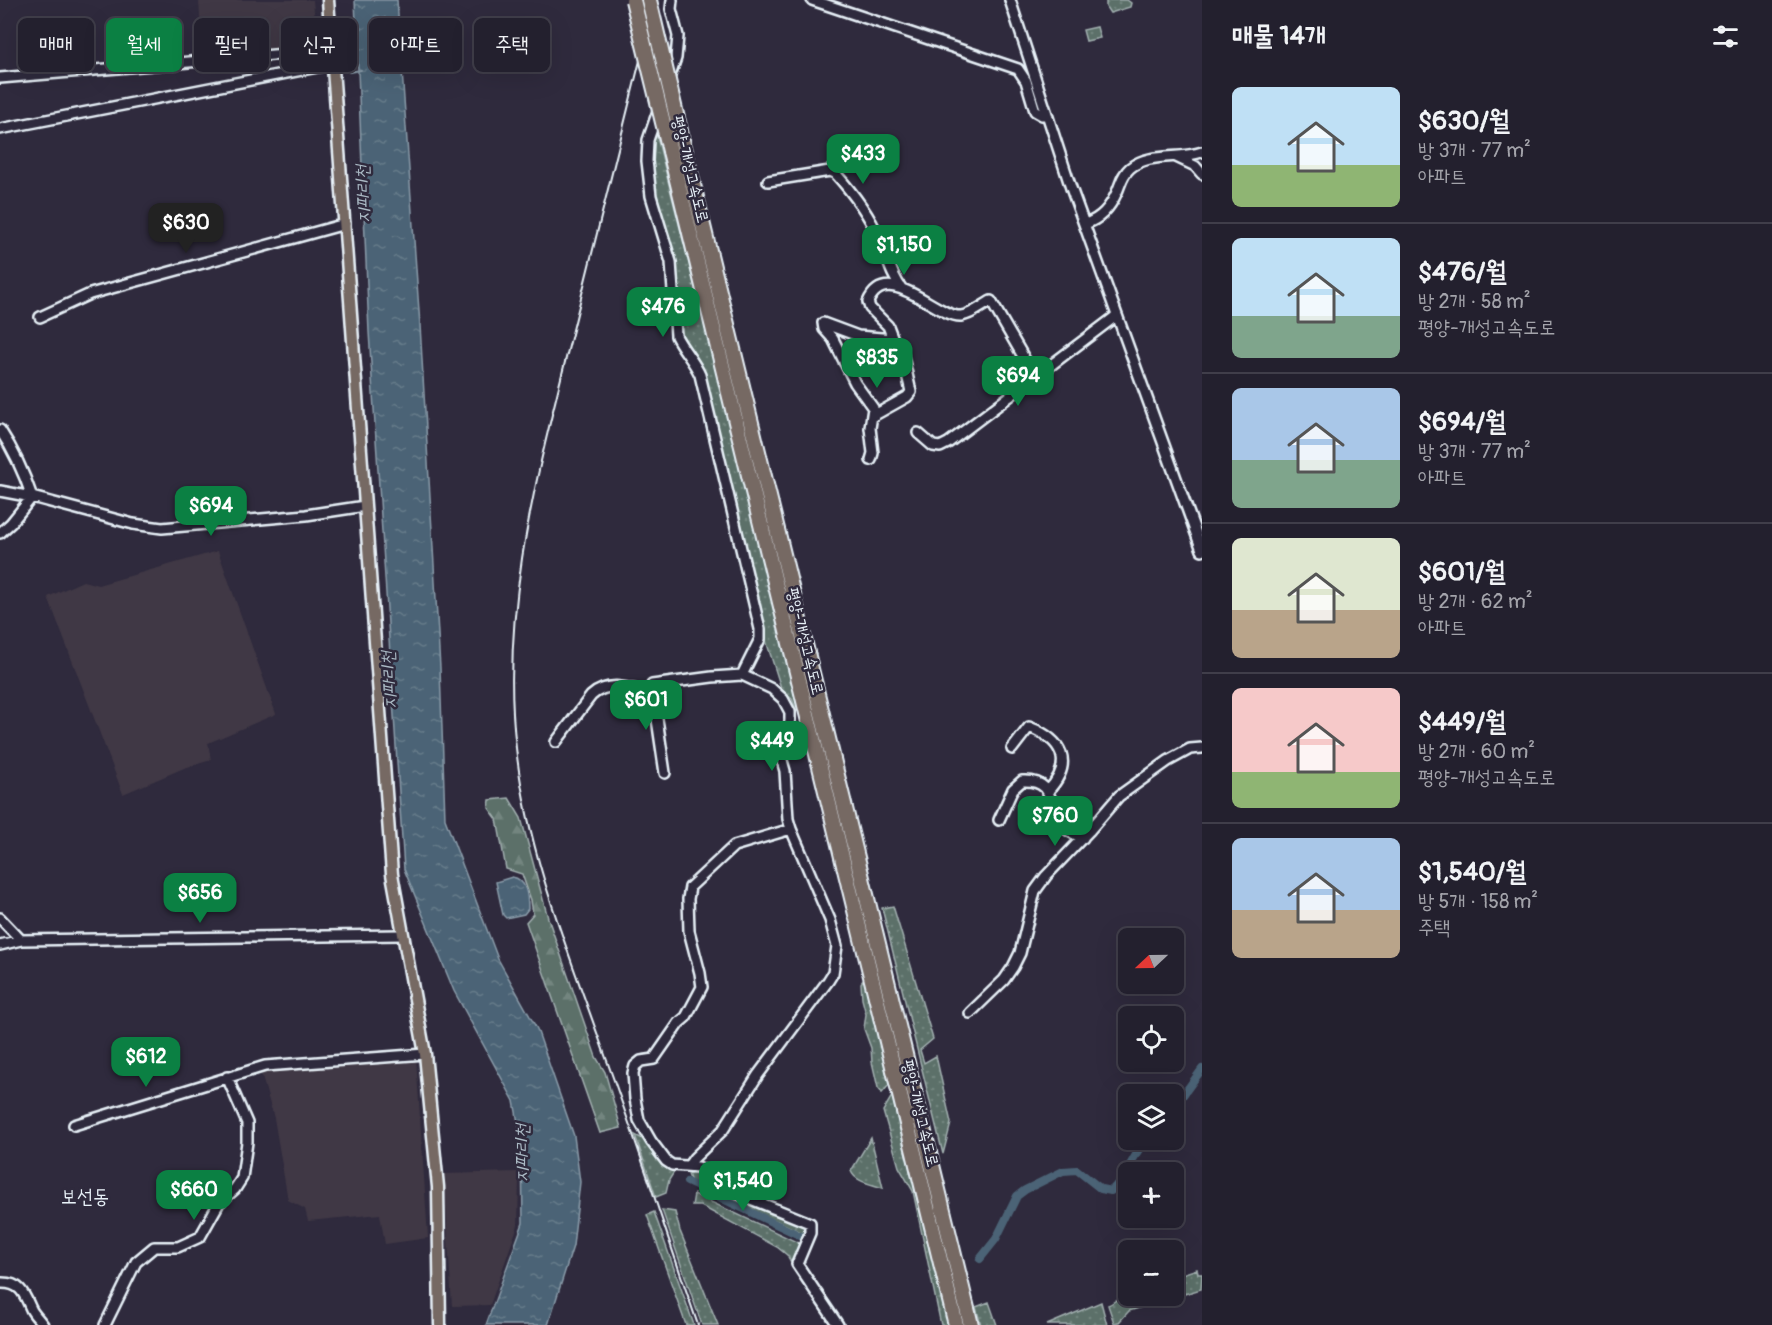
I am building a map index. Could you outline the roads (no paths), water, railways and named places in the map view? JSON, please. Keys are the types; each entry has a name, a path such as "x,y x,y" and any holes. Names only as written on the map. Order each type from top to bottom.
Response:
{"highway":[{"name":"평양-개성고속도로","path":"633,0 956,1325"},
{"name":"평양-개성고속도로","path":"649,0 971,1325"}],"main road":[{"path":"328,0 329,18"},
{"path":"334,72 392,874 425,1054 438,1187 440,1325"}],"street":[{"path":"672,0 671,9 678,36 676,58 648,140 647,161 651,196 671,262 676,336 700,375 760,629 760,639 742,675"},
{"path":"812,0 1018,69 1026,81 1035,111 1046,115"},
{"path":"1010,0 1046,115 1116,316 1202,550"},
{"path":"0,78 281,54"},
{"path":"0,129 292,72"},
{"path":"1085,224 1098,220 1116,194 1122,178 1131,168 1149,159 1201,153"},
{"path":"1176,157 1195,166 1202,174"},
{"path":"768,181 830,171 835,173 862,206 878,234 894,278 902,289"},
{"path":"40,317 90,294 345,224"},
{"path":"873,416 908,397 911,392 902,352 888,326 870,308 868,302 879,288 909,291 959,316 968,314 991,301 1035,377"},
{"path":"918,433 933,446 940,447 1116,316"},
{"path":"871,460 873,453 870,428 873,416 871,403 855,383 833,339 824,329 823,323 858,336 893,339"},
{"path":"844,362 872,338"},
{"path":"0,430 16,457 32,497"},
{"path":"0,491 32,497 133,524 162,528 306,515 365,506"},
{"path":"0,533 32,497"},
{"path":"665,773 652,685 742,675 772,689 783,699 790,712 788,733 781,757 785,771 788,819 830,920 837,946 833,973 758,1075 723,1130 689,1165"},
{"path":"556,742 591,696 606,686 616,686 654,695"},
{"path":"1012,749 1029,727 1051,740 1061,751 1064,764 1058,780 1048,791"},
{"path":"970,1013 1005,980 1014,967 1020,953 1035,891 1119,796 1168,761 1190,749 1202,748"},
{"path":"999,820 1013,789 1022,781 1032,780 1048,791 1057,818 1063,827 1083,838"},
{"path":"791,829 734,846 690,887 689,931 702,987 686,1017 679,1023 654,1059 641,1061 635,1066 633,1073 635,1099 639,1120 666,1161 672,1165 689,1165 705,1171 736,1193 810,1223 810,1233 797,1264 838,1325"},
{"path":"0,918 21,940"},
{"path":"0,945 21,940 403,935"},
{"path":"74,1125 265,1066 425,1054"},
{"path":"105,1325 136,1262 154,1247 178,1247 200,1237 219,1203 235,1189 242,1178 247,1142 246,1123 227,1077"},
{"path":"0,1283 10,1283 24,1292 32,1310 43,1325"}],"water":[{"path":"355,0 397,0 398,18 369,18 369,72 402,72 420,325 440,668 445,819 498,959 537,1029 574,1136 580,1182 573,1246 548,1325 486,1325 523,1223 522,1144 514,1101 454,991 404,869 369,332"},
{"path":"512,877 517,878 524,885 528,909 524,914 506,918 503,915 496,882"}],"waterway":[{"path":"357,71 361,70"},
{"path":"306,74 323,72"},
{"path":"1184,1094 1202,1069"},
{"path":"980,1259 996,1239 1017,1196 1025,1190 1063,1171 1077,1170 1101,1189 1111,1191 1139,1150"},
{"path":"687,1182 803,1237"}],"railway":[{"path":"655,0 543,451 517,598 512,698 522,788 540,867 698,1325"}],"district":[{"name":"보선동","path":"85,1196"}],"water label":[{"name":"지파리천","path":"363,194"},
{"name":"지파리천","path":"389,680"},
{"name":"지파리천","path":"522,1153"}]}
